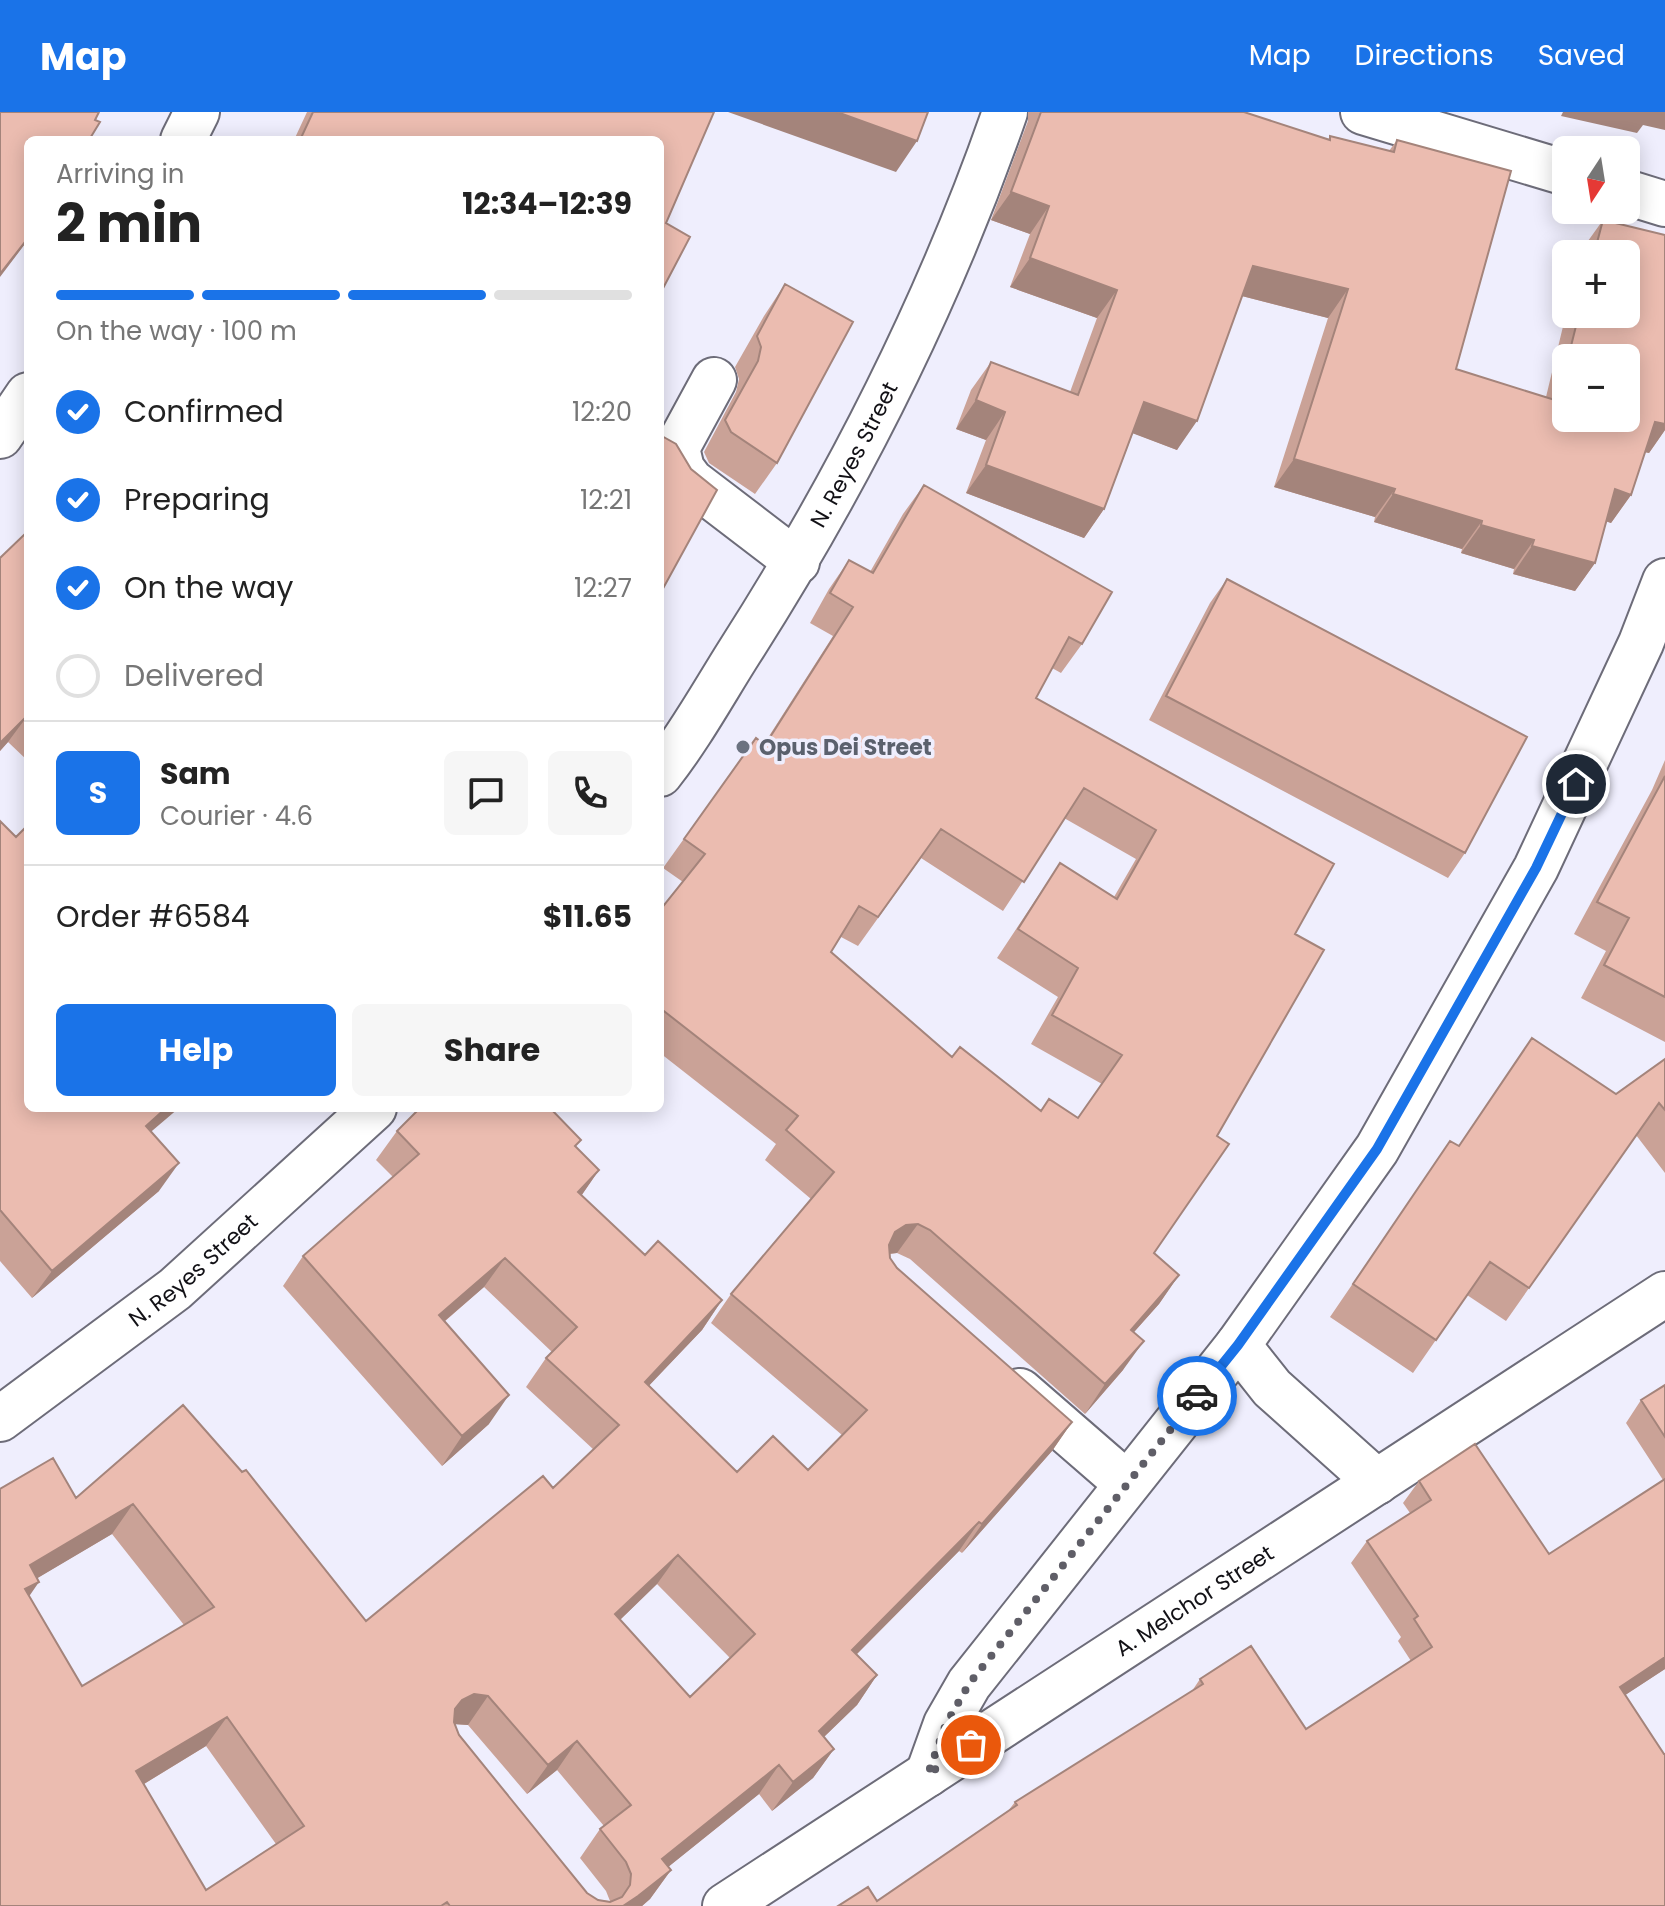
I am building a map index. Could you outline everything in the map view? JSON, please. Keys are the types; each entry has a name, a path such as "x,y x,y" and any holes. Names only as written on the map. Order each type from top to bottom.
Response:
{"street":[{"path":"185,136 197,112"},
{"name":"N. Reyes Street","path":"664,768 797,562 869,431 933,296 1005,112"},
{"path":"1363,112 1552,169"},
{"path":"1640,196 1665,204"},
{"path":"714,380 677,448 682,469 691,481 797,562"},
{"path":"0,436 24,401"},
{"path":"928,1774 946,1724 969,1684 1238,1345 1377,1149 1536,868 1641,643 1665,581"},
{"name":"N. Reyes Street","path":"0,1419 175,1289 370,1112"},
{"name":"A. Melchor Street","path":"725,1906 1665,1294"},
{"path":"1238,1345 1272,1388 1377,1482"},
{"path":"987,1361 1126,1483"}],"building":[{"path":"0,112 99,112 95,120 100,122 91,136 24,136 24,243 0,274"},
{"path":"313,112 714,112 666,223 690,237 664,286 664,136 302,136"},
{"path":"837,112 928,112 917,141"},
{"path":"1041,112 1244,112 1330,140 1330,136 1394,152 1397,140 1511,171 1456,369 1552,399 1552,432 1640,432 1640,344 1572,344 1576,328 1640,328 1640,240 1598,240 1602,224 1620,224 1665,235 1665,424 1655,422 1631,495 1615,489 1595,563 1532,546 1534,540 1393,494 1395,489 1294,459 1348,289 1253,266 1197,421 1144,402 1104,509 986,465 1005,412 976,400 991,362 1078,395 1117,290 1030,258 1049,206 1011,192"},
{"path":"785,284 853,322 777,463 731,432 725,420 758,361 761,347 757,336"},
{"path":"664,437 676,444 691,469 717,490 664,587"},
{"path":"924,485 1112,592 1082,644 1069,637 1036,698 1334,864 1295,934 1324,950 1217,1136 1229,1144 1154,1253 1179,1275 1131,1330 1144,1341 1105,1384 930,1230 918,1224 906,1225 895,1232 889,1245 890,1258 897,1268 1072,1422 982,1524 979,1522 852,1650 877,1675 819,1731 834,1749 793,1782 779,1765 662,1859 671,1870 623,1906 450,1906 447,1902 441,1906 0,1906 0,1489 53,1458 76,1498 183,1405 242,1472 246,1470 366,1621 543,1476 553,1488 619,1425 546,1358 577,1327 505,1258 439,1315 509,1395 462,1436 303,1256 419,1154 397,1131 416,1112 554,1112 581,1140 575,1146 599,1170 578,1192 645,1255 658,1241 722,1300 645,1382 737,1472 773,1436 808,1470 867,1410 731,1294 834,1172 786,1130 798,1116 664,1011 664,905 705,854 684,839 756,738 765,745 853,607 830,593 849,560 873,573","holes":["1084,788 1156,830 1117,899 1060,863 1018,929 1078,968 1052,1015 1122,1055 1078,1118 1049,1099 1041,1111 960,1047 952,1057 831,952 859,906 878,917 941,829 1024,882","133,1504 214,1607 82,1686 25,1589 39,1582 30,1565","678,1555 755,1634 690,1697 615,1614","474,1694 488,1696 548,1765 577,1741 631,1805 600,1829 626,1862 631,1874 630,1885 622,1897 610,1902 598,1900 587,1893 459,1735 454,1722 455,1709 462,1700","227,1717 304,1826 206,1890 136,1771"]},
{"path":"24,535 24,719 0,743 0,558"},
{"path":"1227,579 1527,737 1465,853 1166,696"},
{"path":"1665,776 1665,997 1604,965 1629,918 1597,902"},
{"path":"0,821 16,837 24,829 24,1112 162,1112 146,1126 179,1163 52,1271 0,1210"},
{"path":"1532,1038 1616,1094 1665,1059 1665,1110 1659,1103 1529,1288 1490,1262 1436,1340 1353,1284 1450,1141 1459,1146"},
{"path":"1665,1385 1665,1437 1641,1400"},
{"path":"1475,1444 1549,1554 1665,1479 1665,1657 1620,1687 1665,1754 1665,1906 838,1906 868,1887 877,1901 1017,1805 1015,1802 1203,1684 1200,1679 1251,1646 1306,1729 1432,1647 1414,1619 1418,1616 1367,1541 1431,1500 1419,1481"}],"way so far":[{"path":"971,1745 928,1774 946,1724 969,1684 1197,1396"}],"place":[{"name":"Opus Dei Street","path":"743,747"}],"route":[{"path":"1197,1396 1238,1345 1377,1149 1536,868 1576,784"}]}
